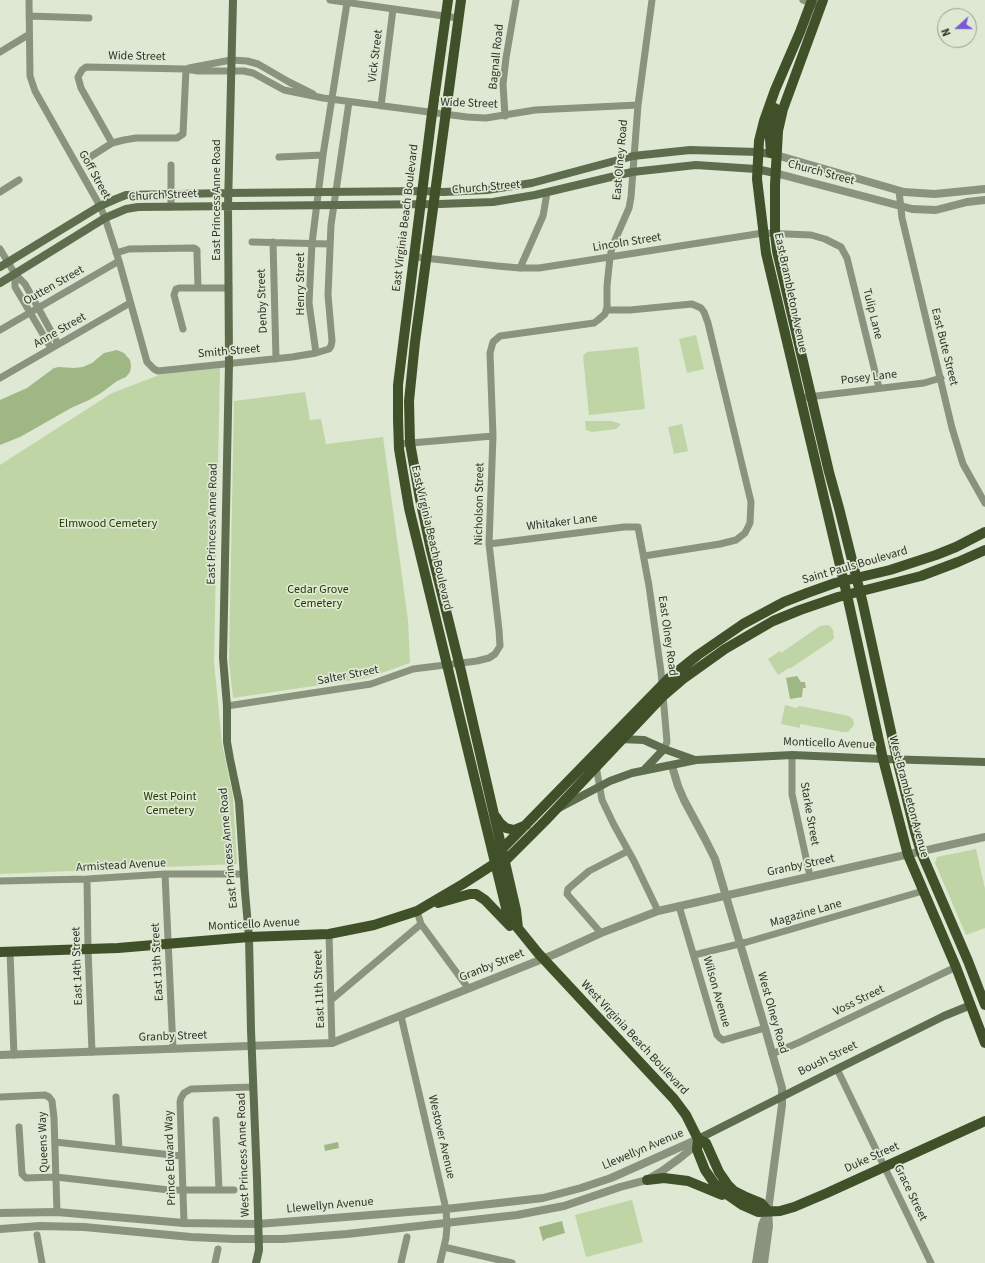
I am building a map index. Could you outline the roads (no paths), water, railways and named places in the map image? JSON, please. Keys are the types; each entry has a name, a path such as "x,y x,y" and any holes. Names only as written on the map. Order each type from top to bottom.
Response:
{"main road":[{"name":"East Princess Anne Road","path":"233,0 228,193 229,363 223,658 229,753 239,802 249,937 252,1046"},
{"name":"East Virginia Beach Boulevard","path":"448,0 432,113 398,385 399,444 409,508 494,864 508,916 543,958"},
{"name":"East Virginia Beach Boulevard","path":"461,0 415,342 409,401 410,443 431,550 459,662 505,860 516,910 518,928"},
{"name":"East Brambleton Avenue","path":"808,1 800,32 775,90 762,128 758,152 763,233 771,275 848,595"},
{"name":"East Brambleton Avenue","path":"822,4 783,108 773,155 775,173 775,234 779,262 811,397 860,592"},
{"path":"773,155 770,139 770,128 776,102 775,90"},
{"name":"Church Street","path":"0,267 100,206 126,195 434,192 487,190 532,183 633,156 690,150 758,152 773,155"},
{"name":"Church Street","path":"0,283 105,218 126,209 138,207 493,202 535,195 632,172 696,165 759,170 775,173"},
{"path":"759,170 768,215 775,234"},
{"path":"411,280 423,282"},
{"name":"Saint Pauls Boulevard","path":"610,740 662,685 698,655 763,612 807,593 936,555 956,547 985,532"},
{"path":"420,554 431,550"},
{"path":"623,738 662,697 683,679 712,657 763,626 800,610 848,595 921,576 985,550"},
{"name":"West Brambleton Avenue","path":"860,592 897,759 921,852 984,1002"},
{"name":"West Brambleton Avenue","path":"848,595 862,668 883,759 908,855 956,966 985,1043"},
{"name":"Monticello Avenue","path":"494,864 502,850 610,740 623,738 644,740 664,749 696,760"},
{"name":"Monticello Avenue","path":"5,952 88,949 249,937 329,934 374,925 421,909 494,864 505,860 557,809 623,738"},
{"path":"644,770 664,749"},
{"name":"Monticello Avenue","path":"557,809 610,781 644,770 672,766 696,760 792,755 985,762"},
{"path":"494,814 500,823 506,828 514,830 528,824"},
{"path":"421,909 470,894 476,894 486,900 505,922 525,938"},
{"name":"West Virginia Beach Boulevard","path":"543,958 674,1099 686,1115 698,1139"},
{"name":"Boush Street","path":"698,1139 950,1013 984,1002"},
{"name":"West Princess Anne Road","path":"252,1046 259,1239 259,1250 256,1263"},
{"name":"Duke Street","path":"731,1198 758,1212 794,1207 985,1121"},
{"path":"731,1198 714,1183 705,1170 697,1150 698,1139 706,1143 719,1172 728,1185 734,1191 761,1203 768,1210"},
{"path":"647,1180 664,1178 688,1181 731,1198"}],"street":[{"name":"Goff Street","path":"29,0 28,35 30,76 35,91 100,206 105,218 118,257 147,362"},
{"path":"330,0 458,18"},
{"name":"Bagnall Road","path":"505,116 503,84 516,0"},
{"name":"East Olney Road","path":"606,310 607,286 612,247 629,208 631,197 638,105 652,0"},
{"path":"808,1 822,4"},
{"name":"Henry Street","path":"316,353 310,303 312,243 323,155 347,3"},
{"name":"Vick Street","path":"381,106 393,9"},
{"path":"29,16 89,18"},
{"path":"0,52 28,35"},
{"name":"Wide Street","path":"112,143 81,88 78,77 82,70 86,67 186,69 231,60 247,61 258,64 289,82 323,98"},
{"path":"87,159 112,143 145,138 177,138 183,134 186,69"},
{"name":"Wide Street","path":"186,69 198,72 230,70 244,71 253,73 284,90 323,98 446,115 486,118 535,110 638,105"},
{"path":"316,353 329,349 332,342 328,296 330,244 333,205 349,102"},
{"path":"279,157 323,155"},
{"name":"Church Street","path":"773,155 899,191 935,194 985,189"},
{"path":"171,165 171,207"},
{"name":"Church Street","path":"775,173 900,207 921,210 931,210 967,202 985,200"},
{"path":"0,192 19,180"},
{"path":"532,183 535,195"},
{"name":"East Bute Street","path":"899,191 900,207 960,456 970,478 985,503"},
{"path":"520,268 543,216 547,192"},
{"name":"Lincoln Street","path":"415,256 520,268 539,268 763,233 811,235 825,239 842,247"},
{"path":"252,242 330,244"},
{"name":"Denby Street","path":"272,242 276,359"},
{"name":"Tulip Lane","path":"842,247 847,258 878,388"},
{"name":"Outten Street","path":"0,330 38,308 129,249 194,248 198,254 198,288"},
{"path":"0,249 15,274 25,284 58,344"},
{"path":"15,274 15,287 51,348"},
{"path":"183,328 174,292 179,288 228,288"},
{"name":"Anne Street","path":"0,378 130,303"},
{"path":"606,310 630,310 692,304 701,308 708,323 751,502 750,523 745,533 736,540 644,556"},
{"name":"Nicholson Street","path":"496,654 500,646 500,630 489,544 493,436 490,353 493,342 500,336 594,322 602,317 606,310"},
{"name":"Smith Street","path":"147,362 150,367 158,371 276,359 316,353"},
{"name":"Posey Lane","path":"800,398 924,383 940,378"},
{"path":"399,444 493,436"},
{"name":"Whitaker Lane","path":"489,544 624,526 638,527"},
{"name":"East Olney Road","path":"638,527 644,556 659,657 667,742 664,749"},
{"name":"Salter Street","path":"226,706 371,684 413,669 490,658 496,654"},
{"name":"Starke Street","path":"792,755 792,794 810,876"},
{"path":"596,766 602,800 658,911"},
{"path":"672,766 684,800 711,850 725,895"},
{"name":"Granby Street","path":"0,1055 332,1043 658,911 985,837"},
{"path":"601,933 567,894 568,889 589,871 628,851"},
{"name":"Armistead Avenue","path":"0,881 87,879 165,874 244,874"},
{"name":"East 13th Street","path":"165,874 173,1049"},
{"name":"East 14th Street","path":"87,879 92,1052"},
{"name":"Magazine Lane","path":"694,955 740,944 923,891"},
{"name":"West Olney Road","path":"725,895 782,1088 768,1210 769,1226 764,1263"},
{"name":"Wilson Avenue","path":"679,906 716,1031 720,1038 727,1039 765,1028"},
{"path":"421,909 421,924 468,988"},
{"path":"331,1000 421,924"},
{"name":"East 11th Street","path":"329,934 332,1043"},
{"path":"5,952 14,1055"},
{"name":"Voss Street","path":"772,1054 800,1042 956,966"},
{"name":"Westover Avenue","path":"401,1016 446,1209 447,1223 440,1263"},
{"name":"Grace Street","path":"836,1069 885,1166 931,1263"},
{"name":"Prince Edward Way","path":"184,1223 186,1190 181,1156 180,1102 184,1093 191,1089 254,1087"},
{"name":"Queens Way","path":"0,1097 45,1095 49,1097 53,1104 55,1142 53,1177 57,1212"},
{"path":"116,1096 119,1150"},
{"path":"216,1120 219,1190"},
{"path":"19,1127 22,1174 23,1177 26,1178 53,1177 169,1190 234,1190"},
{"name":"Llewellyn Avenue","path":"0,1229 40,1226 76,1227 191,1237 259,1239 304,1238 544,1211 647,1180 662,1171 690,1150 698,1139"},
{"name":"Llewellyn Avenue","path":"0,1214 57,1212 184,1223 258,1224 446,1209 543,1198 581,1188 611,1178 698,1139"},
{"path":"55,1142 181,1156"},
{"name":"West Olney Road","path":"756,1263 762,1225 768,1210"},
{"path":"37,1235 42,1263"},
{"path":"401,1263 407,1237"},
{"path":"444,1247 484,1260 512,1263"},
{"path":"215,1263 218,1249"}],"park label":[{"name":"Elmwood Cemetery","path":"108,524"},
{"name":"Cedar Grove Cemetery","path":"318,597"},
{"name":"West Point Cemetery","path":"170,804"}]}
